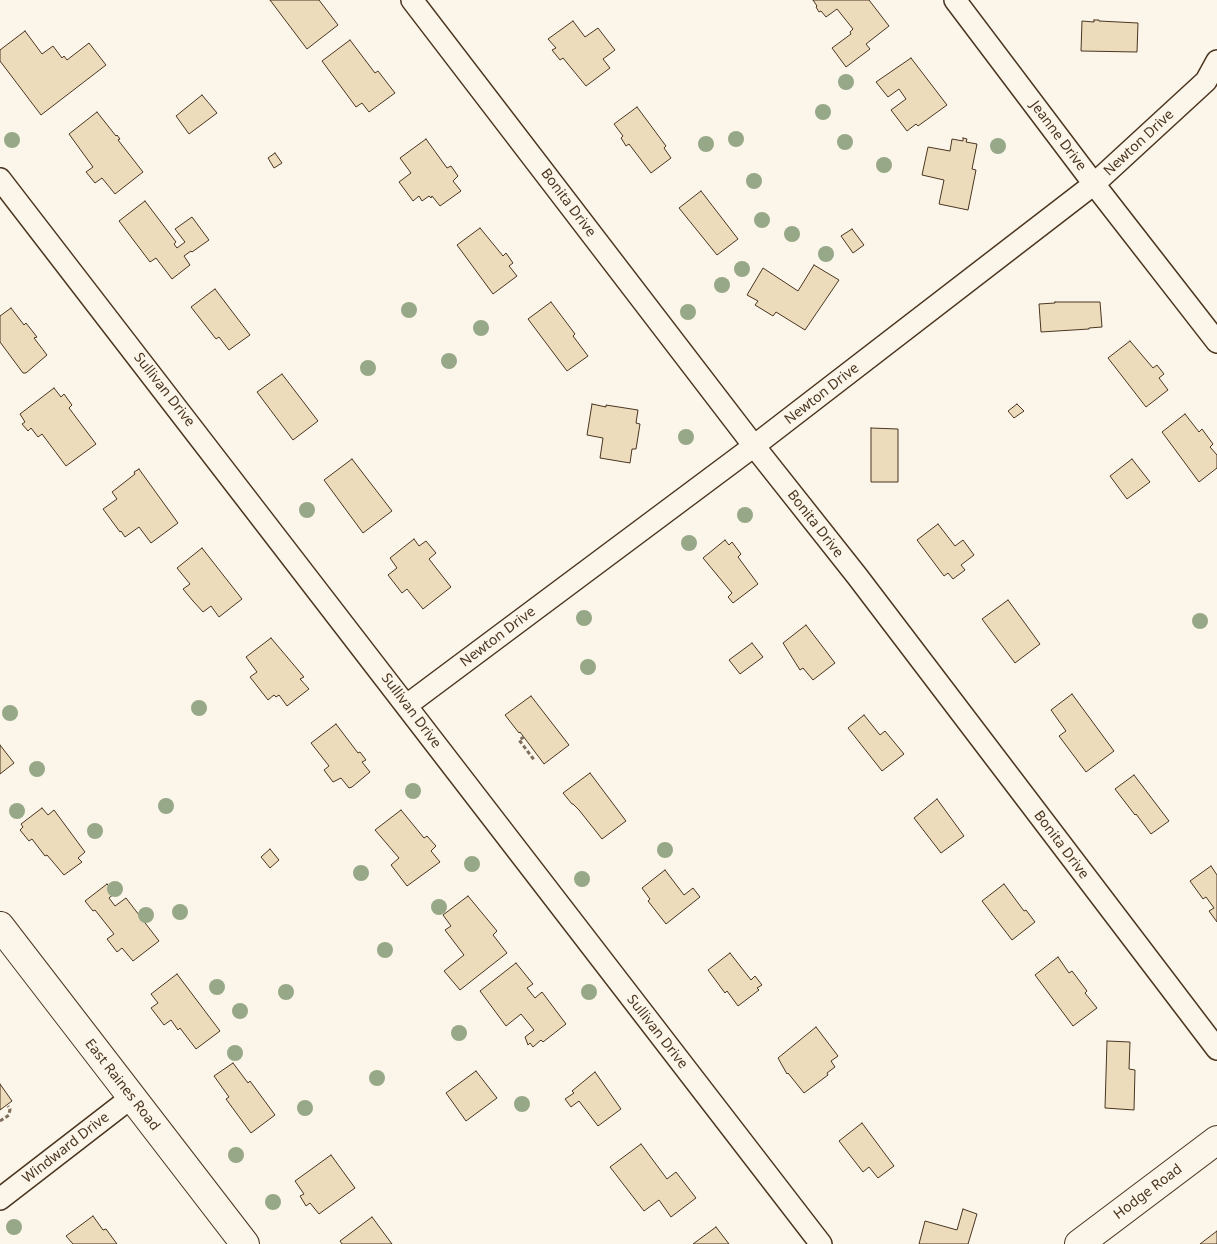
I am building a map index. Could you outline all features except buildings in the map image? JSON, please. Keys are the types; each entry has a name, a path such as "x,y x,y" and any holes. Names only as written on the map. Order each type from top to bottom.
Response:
{"main road":[{"name":"East Raines Road","path":"0,926 245,1244"},
{"name":"Hodge Road","path":"1079,1244 1217,1140"}],"street":[{"name":"Bonita Drive","path":"412,0 754,446 857,576 1217,1049"},
{"name":"Jeanne Drive","path":"955,0 1094,184 1217,342"},
{"name":"Newton Drive","path":"407,705 754,446 1094,184 1206,81 1217,62"},
{"name":"Sullivan Drive","path":"0,179 821,1244"},
{"name":"Windward Drive","path":"0,1199 132,1097"}],"path":[{"path":"524,736 519,740 535,761"},
{"path":"0,1121 9,1115 10,1109 8,1106"}]}
